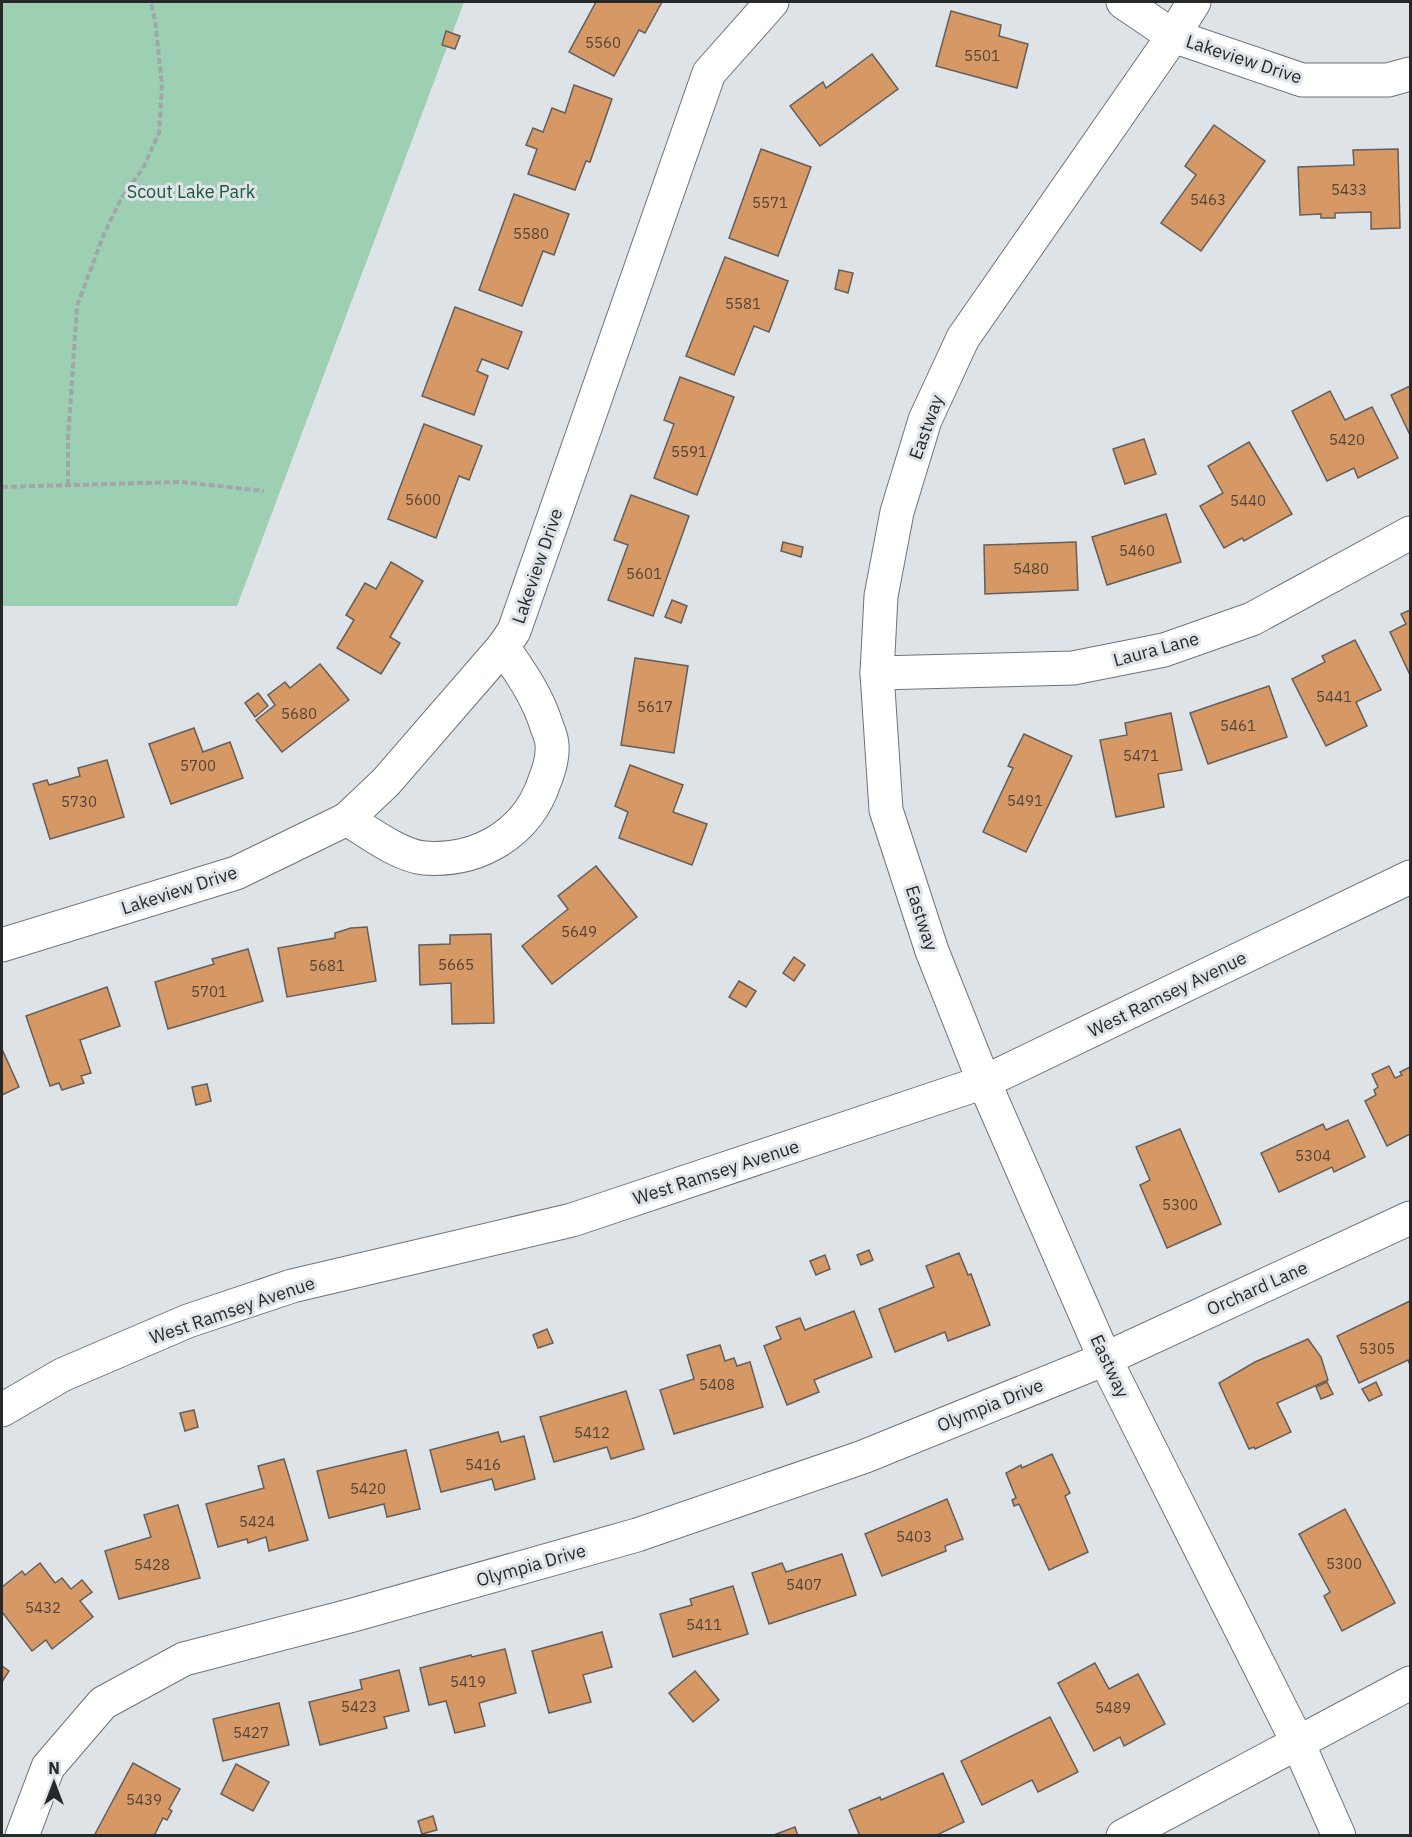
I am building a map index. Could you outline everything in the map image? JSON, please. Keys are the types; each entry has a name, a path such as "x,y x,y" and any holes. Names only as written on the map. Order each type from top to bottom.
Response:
{"street":[{"name":"Lakeview Drive","path":"2,945 236,873 347,819 386,782 503,647 514,631 709,73 772,2"},
{"name":"Lakeview Drive","path":"1123,2 1173,36 1302,80 1388,80 1410,74"},
{"name":"Eastway","path":"1194,2 1173,36 963,338 925,420 897,512 881,596 877,673 886,810 932,951 984,1082 1105,1359 1298,1743 1339,1836"},
{"name":"Laura Lane","path":"877,673 1073,668 1164,650 1252,619 1410,533"},
{"path":"347,819 392,847 423,858 462,856 494,844 520,825 540,798 549,769 552,744 544,716 531,687 503,647"},
{"name":"West Ramsey Avenue","path":"2,1410 73,1370 188,1321 292,1286 572,1220 984,1082 1410,877"},
{"name":"Orchard Lane","path":"1105,1359 1410,1218"},
{"name":"Olympia Drive","path":"22,1836 48,1767 103,1703 184,1659 352,1615 637,1535 863,1457 1105,1359"},
{"path":"1123,1836 1410,1683"}],"path":[{"path":"68,485 68,439 77,306 104,234 121,200 143,168 159,133 162,86 151,2"},
{"path":"2,487 182,482 264,491"}],"green space":[{"name":"Scout Lake Park","path":"2,2 464,2 237,606 2,606"}],"building":[{"path":"596,2 662,2 645,33 639,30 614,76 569,52"},
{"path":"951,11 1001,25 999,36 1028,44 1017,88 936,66"},
{"path":"446,31 460,36 455,49 442,45"},
{"path":"872,54 898,89 820,146 790,106 823,82 826,88"},
{"path":"574,85 612,99 590,162 586,161 575,190 528,174 537,149 526,145 533,128 543,132 552,108 565,113"},
{"path":"1214,125 1265,161 1201,251 1161,223 1196,175 1185,166"},
{"path":"761,149 811,167 778,256 729,238"},
{"path":"1398,149 1400,228 1371,229 1371,212 1335,213 1335,218 1321,218 1321,214 1300,215 1298,167 1354,165 1353,150"},
{"path":"514,194 569,214 554,255 543,251 522,306 479,290"},
{"path":"725,257 788,281 769,332 754,326 734,375 686,356"},
{"path":"839,270 853,273 848,293 835,289"},
{"path":"455,307 522,332 508,369 482,359 477,371 488,376 474,415 422,396"},
{"path":"680,377 734,397 697,495 654,478 674,424 664,420"},
{"path":"1410,386 1410,435 1391,395"},
{"path":"1330,391 1345,420 1372,407 1398,458 1358,478 1354,468 1327,481 1292,411"},
{"path":"424,424 482,446 469,480 459,476 436,538 388,519"},
{"path":"1144,439 1156,474 1125,484 1113,449"},
{"path":"1249,442 1292,514 1244,541 1242,538 1224,548 1200,506 1223,493 1208,466"},
{"path":"631,495 689,516 653,616 608,600 628,545 614,540"},
{"path":"1166,514 1181,562 1107,585 1092,537"},
{"path":"783,542 803,547 801,557 781,551"},
{"path":"1076,542 1078,590 985,594 984,545"},
{"path":"391,562 423,581 390,637 400,643 381,674 337,648 354,620 346,615 365,583 376,589"},
{"path":"672,600 687,606 681,623 665,617"},
{"path":"1410,610 1410,675 1390,632 1406,624 1401,614"},
{"path":"1355,640 1381,690 1356,702 1367,726 1326,746 1292,679 1325,662 1322,656"},
{"path":"635,658 688,666 674,753 621,745"},
{"path":"320,664 349,700 282,752 256,720 275,705 268,695 285,682 290,688"},
{"path":"1269,686 1287,737 1208,764 1190,713"},
{"path":"258,693 268,706 255,717 245,703"},
{"path":"1171,713 1182,770 1158,774 1164,807 1116,817 1100,740 1127,735 1125,723"},
{"path":"194,728 203,752 230,742 243,778 171,804 149,744"},
{"path":"1024,734 1072,756 1026,852 983,832 1013,768 1008,766"},
{"path":"107,760 124,817 50,839 33,784 47,780 49,785 80,776 78,768"},
{"path":"630,765 683,785 673,812 707,824 692,865 619,838 628,812 615,806"},
{"path":"596,866 637,917 552,984 522,946 568,909 558,896"},
{"path":"367,927 376,981 287,997 278,948 335,938 335,933 351,928"},
{"path":"491,934 494,1023 452,1024 451,983 420,985 419,945 450,944 450,935"},
{"path":"248,949 263,1001 168,1029 155,982 214,964 212,959"},
{"path":"794,957 805,965 794,981 783,973"},
{"path":"739,981 756,991 746,1007 729,997"},
{"path":"107,987 120,1026 80,1040 91,1073 81,1076 84,1083 62,1090 59,1083 50,1086 26,1016"},
{"path":"2,1049 19,1087 2,1095"},
{"path":"1389,1066 1395,1078 1402,1075 1400,1072 1410,1067 1410,1134 1387,1146 1365,1101 1376,1095 1374,1090 1378,1087 1372,1074"},
{"path":"207,1084 211,1101 196,1105 192,1087"},
{"path":"1348,1120 1365,1157 1334,1172 1332,1167 1279,1192 1261,1153 1323,1124 1326,1130"},
{"path":"1180,1129 1221,1224 1167,1248 1140,1185 1150,1180 1136,1147"},
{"path":"869,1250 873,1260 861,1265 857,1255"},
{"path":"959,1253 968,1275 971,1274 990,1325 948,1341 945,1332 895,1352 879,1309 934,1287 926,1266"},
{"path":"825,1255 830,1269 816,1275 810,1261"},
{"path":"1410,1301 1410,1365 1408,1360 1359,1383 1337,1336"},
{"path":"854,1311 872,1357 814,1380 819,1392 787,1405 764,1346 781,1339 776,1327 800,1318 805,1330"},
{"path":"547,1329 553,1343 538,1348 533,1335"},
{"path":"1308,1339 1321,1357 1328,1380 1277,1403 1291,1432 1255,1449 1254,1447 1249,1449 1219,1383 1255,1362"},
{"path":"720,1345 725,1361 734,1358 737,1366 750,1362 763,1407 674,1434 660,1390 694,1379 687,1355"},
{"path":"1327,1382 1333,1394 1321,1399 1316,1387"},
{"path":"1376,1382 1382,1395 1369,1401 1362,1389"},
{"path":"626,1391 644,1449 611,1459 607,1447 554,1462 540,1417"},
{"path":"194,1410 198,1427 185,1431 180,1413"},
{"path":"498,1432 501,1442 524,1436 535,1479 495,1490 492,1479 441,1492 430,1450"},
{"path":"406,1450 420,1509 387,1517 384,1504 329,1518 317,1471"},
{"path":"1052,1454 1070,1493 1065,1496 1088,1552 1049,1570 1019,1504 1014,1506 1012,1500 1016,1498 1006,1473"},
{"path":"284,1459 308,1540 269,1551 266,1537 248,1543 247,1539 218,1547 206,1504 264,1488 258,1466"},
{"path":"947,1499 963,1539 945,1546 946,1551 882,1576 865,1534"},
{"path":"178,1505 200,1578 119,1599 105,1551 151,1537 144,1515"},
{"path":"1345,1509 1395,1603 1342,1631 1324,1596 1330,1592 1299,1534"},
{"path":"842,1554 856,1595 769,1624 752,1573 782,1563 786,1572"},
{"path":"40,1563 55,1583 62,1578 71,1589 82,1580 92,1592 80,1601 93,1617 52,1649 46,1640 32,1651 2,1612 2,1587 22,1571 25,1575"},
{"path":"733,1586 748,1634 673,1657 660,1614 692,1605 690,1599"},
{"path":"602,1632 612,1667 583,1675 591,1702 549,1713 532,1651"},
{"path":"505,1649 516,1693 479,1703 485,1726 455,1733 446,1701 429,1705 420,1668"},
{"path":"1095,1663 1109,1689 1138,1674 1165,1724 1124,1746 1120,1737 1094,1751 1058,1683"},
{"path":"2,1666 9,1671 2,1682"},
{"path":"399,1670 409,1711 384,1717 387,1728 320,1745 309,1702 362,1689 360,1680"},
{"path":"695,1671 719,1700 693,1722 669,1693"},
{"path":"279,1703 289,1745 223,1761 213,1719"},
{"path":"1050,1717 1078,1772 1038,1792 1032,1780 982,1805 961,1761"},
{"path":"133,1763 180,1789 169,1809 172,1811 167,1820 163,1818 154,1836 94,1836"},
{"path":"236,1764 269,1782 253,1811 221,1794"},
{"path":"943,1773 964,1822 935,1836 860,1836 849,1810 880,1797 881,1800"},
{"path":"433,1816 437,1830 422,1834 418,1821"},
{"path":"795,1827 798,1836 771,1836"}]}
